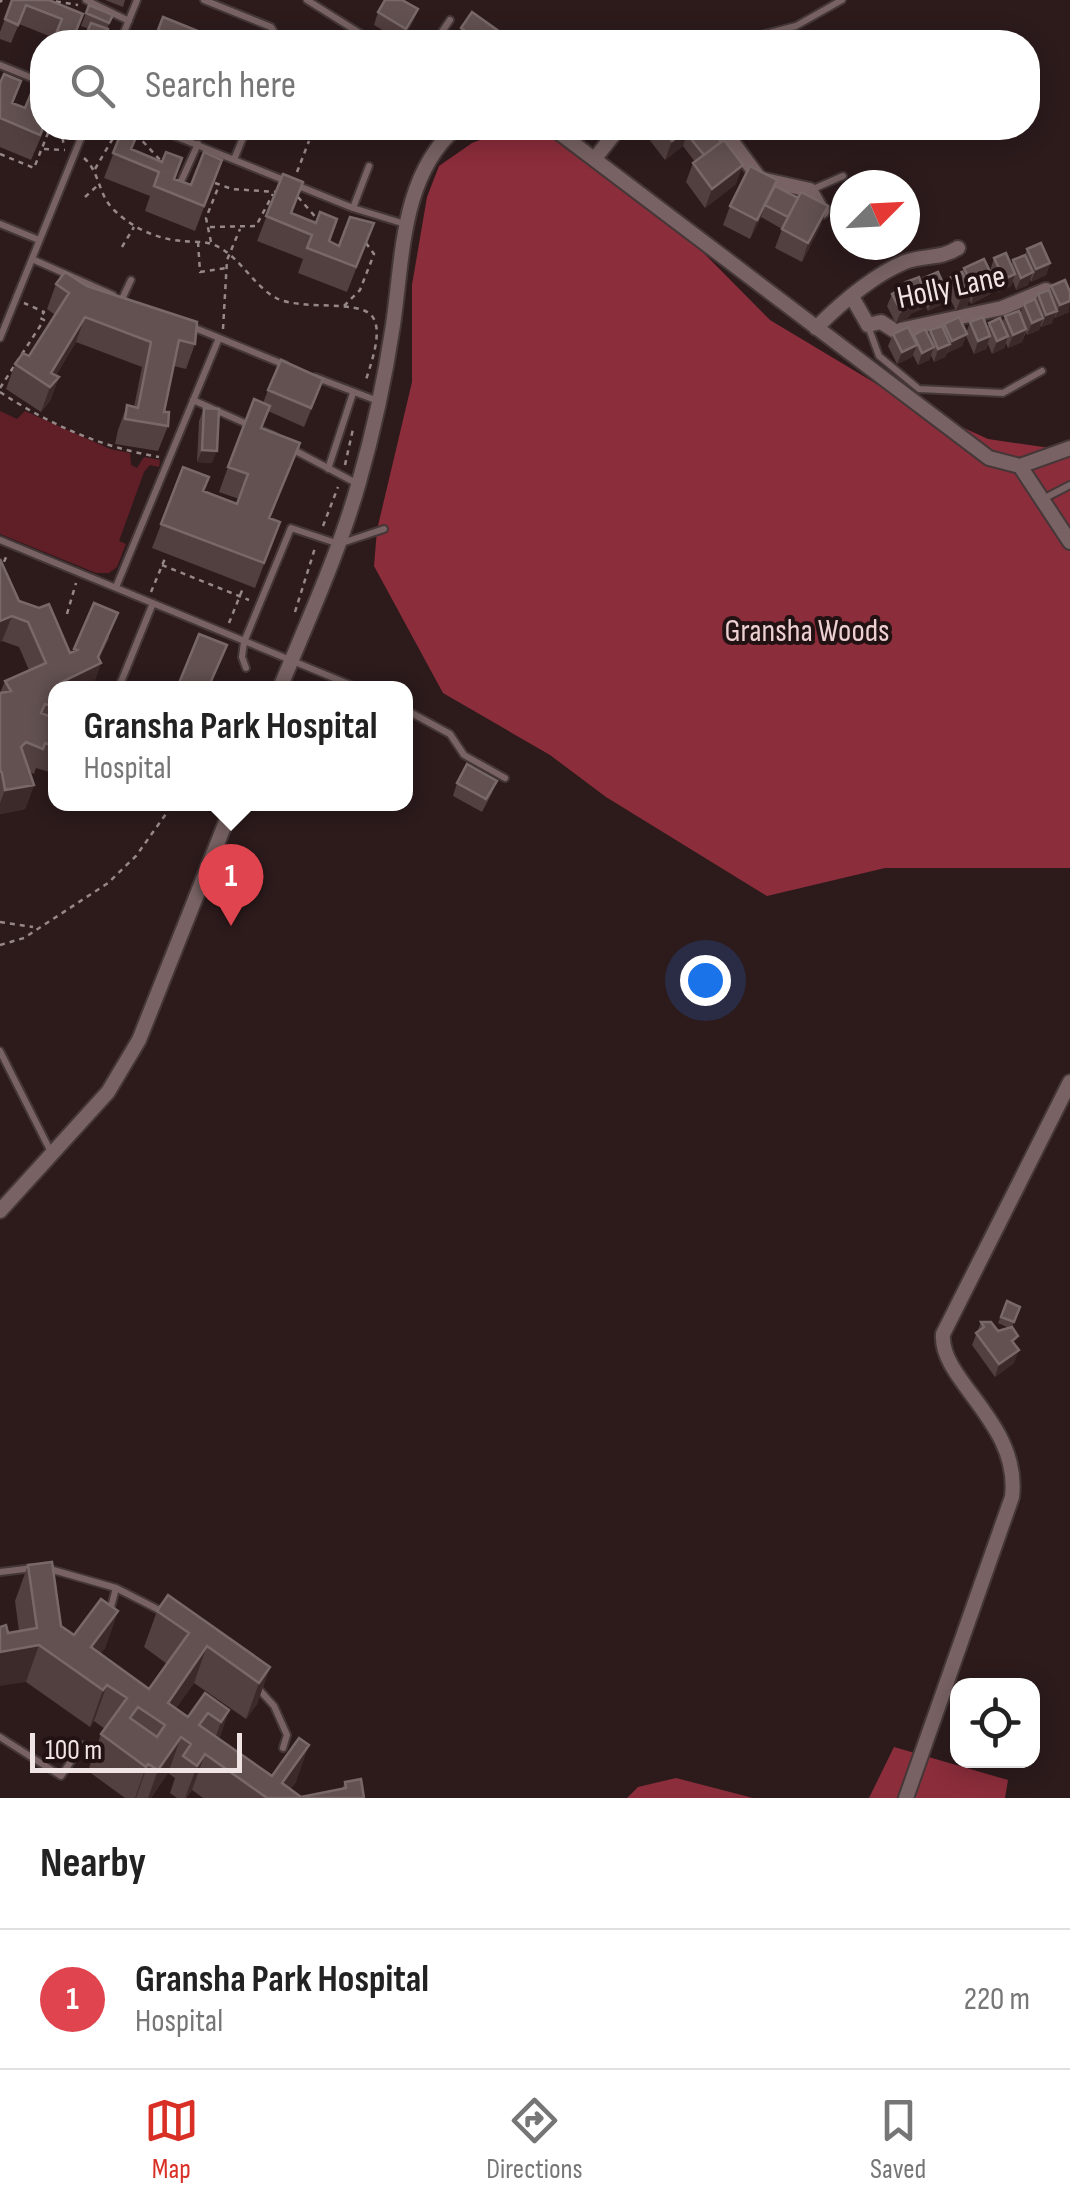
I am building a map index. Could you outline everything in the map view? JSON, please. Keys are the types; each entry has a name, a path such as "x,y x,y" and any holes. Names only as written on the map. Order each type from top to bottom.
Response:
{"street":[{"path":"283,681 340,544 359,484 380,402 405,224 432,150 443,140"},
{"path":"571,140 990,458 1020,466 1070,448"},
{"path":"596,157 609,140"},
{"path":"731,140 760,179 810,190 822,210"},
{"name":"Holly Lane","path":"816,328 852,297 904,262 947,255 958,248"},
{"name":"Holly Lane","path":"852,297 868,325 881,322 895,331 1002,308 1046,290"},
{"path":"1020,466 1070,542"},
{"path":"0,1211 108,1092 139,1040 230,811"},
{"path":"906,1798 1012,1497 1014,1475 993,1424 947,1355 943,1334 1070,1082"}],"lane":[{"path":"86,0 129,20"},
{"path":"125,30 137,0"},
{"path":"204,0 273,30"},
{"path":"780,30 796,26 842,0"},
{"path":"310,1 355,30"},
{"path":"443,30 450,20"},
{"path":"0,65 30,77"},
{"path":"1,332 77,140"},
{"path":"187,140 353,208 405,224"},
{"path":"234,158 241,140"},
{"path":"179,186 198,144"},
{"path":"353,208 368,166"},
{"path":"810,190 830,182"},
{"path":"0,224 39,240"},
{"path":"32,259 136,304"},
{"path":"122,299 131,280"},
{"path":"184,323 380,402"},
{"name":"Holly Lane","path":"868,325 879,356 920,389 1003,393 1042,371"},
{"path":"116,587 219,338"},
{"path":"328,469 358,395"},
{"path":"194,400 268,430 285,446 359,484"},
{"path":"1042,499 1070,484"},
{"path":"246,668 242,657 244,642 291,528 340,544 384,529"},
{"path":"0,540 341,681"},
{"path":"121,681 150,601"},
{"path":"413,714 450,734 464,755 505,778"},
{"path":"0,1051 34,1126 53,1154"},
{"path":"0,1572 49,1568 116,1588 169,1615"},
{"path":"108,1617 116,1588"},
{"path":"250,1680 274,1706 288,1735 282,1748"},
{"path":"0,1736 61,1776 82,1745"}],"path":[{"path":"46,0 74,7"},
{"path":"70,14 86,0"},
{"path":"0,154 34,168 45,140"},
{"path":"66,140 70,151 94,170 98,186 115,212 134,226 155,236 211,243 229,254 274,297 298,307 362,308 376,326 358,395"},
{"path":"94,170 112,140"},
{"path":"137,140 166,164 162,167"},
{"path":"292,182 309,141"},
{"path":"42,148 70,151"},
{"path":"186,170 220,185 298,198 322,225 314,230"},
{"path":"211,243 206,218 220,185"},
{"path":"85,197 98,186"},
{"path":"210,227 240,229 262,221 274,192"},
{"path":"122,246 134,226"},
{"path":"219,338 228,304 229,254 240,229"},
{"path":"343,308 360,290 374,254 372,246 358,240"},
{"path":"198,242 200,272 228,268"},
{"path":"16,300 44,312 44,320 0,390 40,417 112,448 169,458"},
{"path":"294,615 342,478 354,426"},
{"path":"0,571 11,544"},
{"path":"150,601 166,556"},
{"path":"162,565 260,604"},
{"path":"67,614 80,572"},
{"path":"225,633 244,588"},
{"path":"0,945 24,938 34,927 79,906 108,884 136,856 168,811"},
{"path":"0,922 34,927"}],"shaded area":[{"path":"0,411 17,419 25,411 110,449 130,453 131,465 137,468 144,457 160,460 159,467 150,465 144,472 119,541 126,544 117,567 109,573 96,573 0,534"}],"green space":[{"name":"Gransha Woods","path":"555,140 598,165 670,219 770,320 905,401 988,439 1070,451 1070,868 885,868 767,896 606,797 550,755 443,693 374,566 377,530 412,382 412,285 427,197 439,166 472,143"},
{"path":"894,1747 950,1763 950,1768 967,1768 1008,1780 1005,1798 869,1798"},
{"path":"676,1778 753,1798 627,1798 638,1787"}],"building":[{"path":"12,0 49,0 83,14 76,30 57,30 62,19 26,5 18,25 5,19"},
{"path":"385,0 402,0 418,9 406,29 378,12"},
{"path":"89,5 113,15 109,23 86,13"},
{"path":"472,12 497,30 464,30 461,28"},
{"path":"163,17 195,30 158,30"},
{"path":"91,23 108,29 108,30 88,30"},
{"path":"4,74 21,81 12,103 25,108 30,96 30,131 0,118 0,83"},
{"path":"118,140 135,140 131,149 162,162 166,152 182,158 174,179 191,185 204,152 222,160 204,206 154,186 159,172 113,153"},
{"path":"692,140 719,140 721,142 704,155"},
{"path":"724,140 743,165 712,189 693,163"},
{"path":"750,166 777,180 757,220 730,206"},
{"path":"283,174 303,182 291,213 316,223 320,212 337,219 329,241 339,246 350,217 374,223 356,267 307,248 312,235 266,216"},
{"path":"775,186 798,198 788,217 765,205"},
{"path":"801,192 828,206 808,243 782,229"},
{"path":"1041,243 1050,263 1036,269 1027,249"},
{"path":"1006,253 1015,274 1004,279 994,258"},
{"path":"1025,255 1033,272 1021,278 1013,260"},
{"path":"984,259 995,282 975,291 964,268"},
{"path":"65,272 87,286 197,322 195,344 179,340 164,412 169,412 168,426 125,419 127,405 138,408 151,342 85,317 51,373 59,377 50,387 15,364 23,353 29,356 69,293 56,284"},
{"path":"938,272 947,292 933,298 924,278"},
{"path":"962,272 972,293 961,298 951,277"},
{"path":"919,277 926,296 914,301 906,282"},
{"path":"1065,280 1070,301 1060,305 1051,286"},
{"path":"904,287 913,304 901,311 892,294"},
{"path":"1049,290 1057,311 1046,315 1038,294"},
{"path":"1035,299 1043,318 1032,323 1024,304"},
{"path":"1019,311 1026,329 1013,335 1005,316"},
{"path":"959,317 967,334 952,341 944,324"},
{"path":"983,317 990,336 978,341 970,322"},
{"path":"1000,318 1008,336 997,341 989,323"},
{"path":"942,326 950,344 938,349 930,330"},
{"path":"908,327 917,345 902,352 893,334"},
{"path":"925,329 934,347 922,353 914,335"},
{"path":"281,360 323,379 311,408 268,390"},
{"path":"254,399 270,406 261,428 300,443 269,518 280,522 264,563 161,524 183,467 209,477 203,491 237,504 248,474 228,467"},
{"path":"204,408 219,409 217,451 202,450"},
{"path":"0,559 19,601 39,608 49,604 70,653 77,650 74,649 94,603 118,613 98,657 101,663 64,681 48,681 48,705 41,713 48,716 48,744 43,749 26,742 21,747 34,785 5,790 0,770 0,693 11,691 5,681 46,663 28,622 12,616 0,621"},
{"path":"199,634 227,645 211,681 180,681"},
{"path":"467,764 497,781 486,799 457,783"},
{"path":"1007,1301 1020,1307 1014,1322 1001,1317"},
{"path":"981,1322 991,1322 998,1331 1012,1327 1018,1336 1012,1341 1019,1350 999,1364 976,1333 984,1327"},
{"path":"52,1562 61,1626 74,1635 101,1599 118,1611 91,1647 149,1689 189,1633 157,1611 168,1595 270,1667 259,1683 207,1646 168,1703 188,1717 205,1693 229,1710 221,1722 208,1713 199,1725 272,1776 299,1738 309,1745 282,1783 301,1797 346,1788 345,1782 361,1779 364,1798 267,1798 205,1754 197,1766 183,1756 191,1744 181,1737 158,1770 148,1764 146,1767 101,1734 127,1698 107,1685 103,1690 39,1645 0,1652 0,1627 6,1625 8,1633 37,1628 28,1565","holes":["138,1707 165,1725 157,1737 130,1718"]}],"place":[{"name":"Gransha Park Hospital","path":"231,926"}]}
